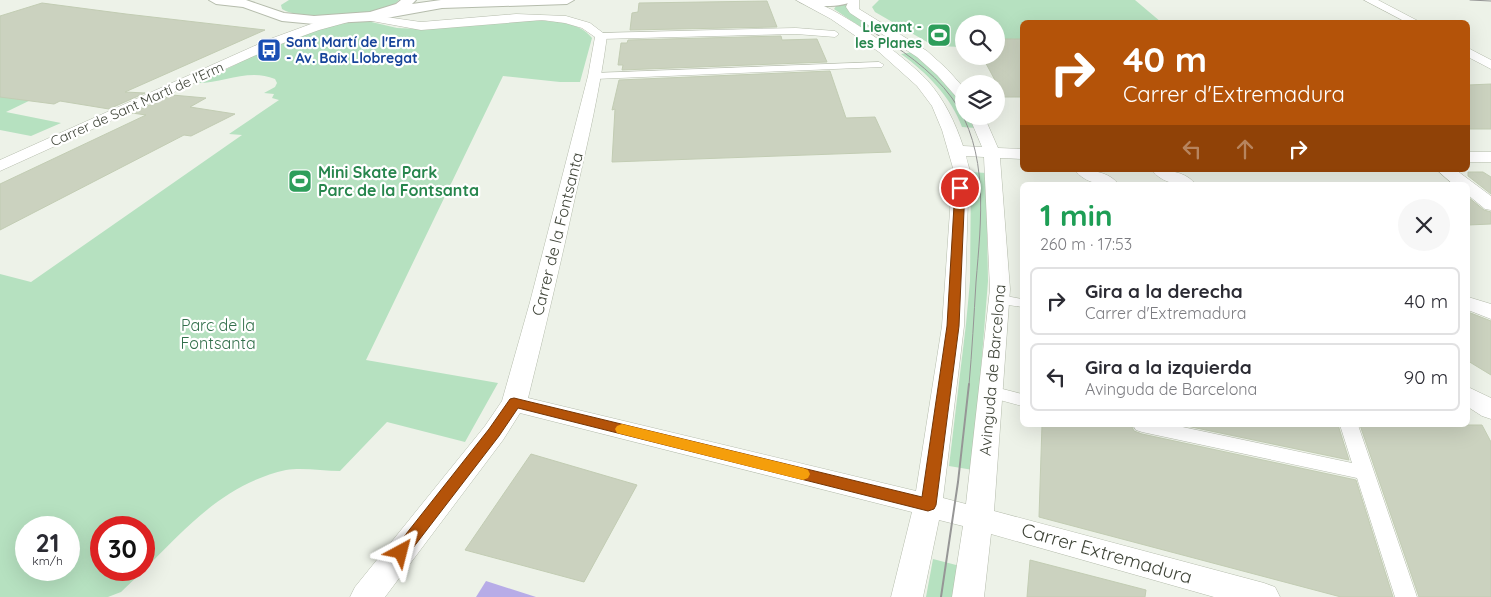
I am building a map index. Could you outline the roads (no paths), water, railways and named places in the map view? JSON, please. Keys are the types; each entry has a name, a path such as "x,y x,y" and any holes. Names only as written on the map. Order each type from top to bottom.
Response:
{"street":[{"path":"216,0 247,4 308,20 390,15 442,4 567,0"},
{"path":"390,15 410,0"},
{"path":"423,0 442,4"},
{"path":"801,0 836,16 883,48 922,83 939,106 950,130 961,168 953,326 928,505 907,597"},
{"path":"805,0 828,2 848,0"},
{"path":"836,16 830,7 848,0"},
{"path":"848,0 854,11 922,54 955,87"},
{"path":"1369,0 1410,20"},
{"path":"274,10 286,27 274,42"},
{"path":"390,15 401,24 422,26 497,18 548,17 587,25 601,36 796,31 835,34"},
{"name":"Carrer de Sant Martí de l'Erm","path":"0,166 274,42 315,27 348,19"},
{"name":"Carrer de la Fontsanta","path":"366,597 494,433 514,403 541,302 595,76 601,36"},
{"path":"1470,53 1491,65"},
{"path":"595,76 879,65"},
{"name":"Avinguda de Barcelona","path":"968,597 979,518 1000,300 992,153 980,125"},
{"path":"1470,145 1491,145"},
{"path":"956,151 1020,154"},
{"path":"1470,157 1491,157"},
{"path":"1087,172 1105,182"},
{"path":"1164,172 1182,182"},
{"path":"1448,172 1461,182"},
{"path":"1470,189 1491,205"},
{"path":"1000,300 1020,303"},
{"path":"1470,304 1491,312"},
{"path":"991,392 1020,399"},
{"path":"1470,397 1490,410"},
{"name":"Carrer Extremadura","path":"514,403 979,518 1264,597"},
{"path":"1151,427 1366,473"},
{"path":"1350,427 1406,597"}],"tram line":[{"path":"1470,0 1491,1"},
{"path":"870,30 914,60 935,78 952,98 964,119 972,141 978,163 981,211 969,385"},
{"path":"941,597 958,482 969,384"}],"place":[{"name":"Llevant - les Planes","path":"939,35"},
{"name":"Sant Martí de l'Erm - Av. Baix Llobregat","path":"269,50"},
{"name":"Mini Skate Park Parc de la Fontsanta","path":"300,181"}],"park label":[{"name":"Parc de la Fontsanta","path":"218,334"}]}
